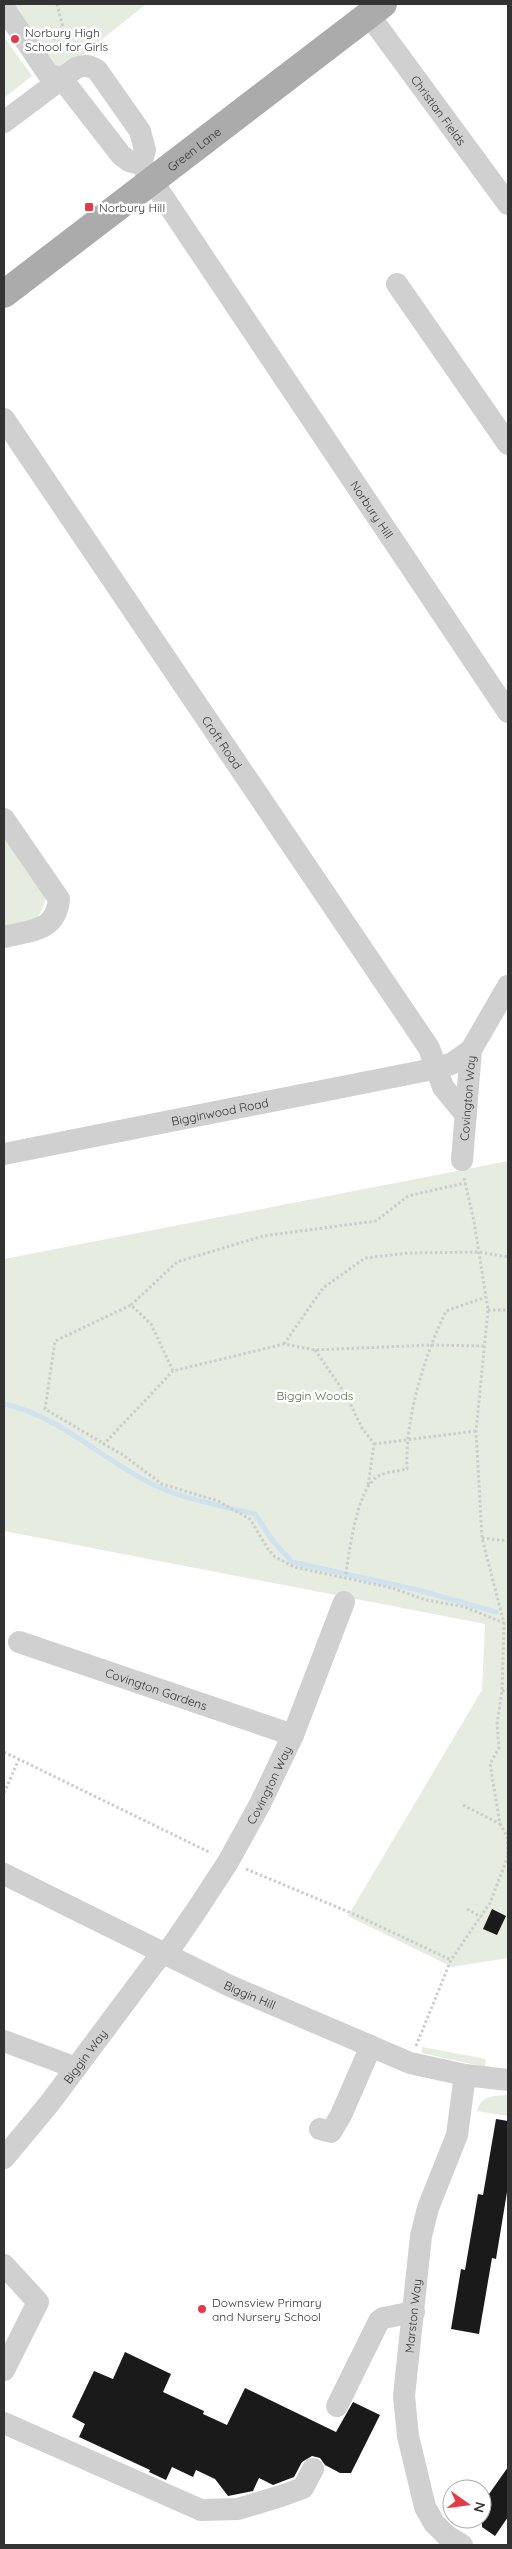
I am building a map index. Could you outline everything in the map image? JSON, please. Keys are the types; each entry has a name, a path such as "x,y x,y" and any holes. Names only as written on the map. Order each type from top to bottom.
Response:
{"main road":[{"name":"Green Lane","path":"4,294 147,172 377,7"}],"street":[{"name":"Christian Fields","path":"377,7 508,204"},
{"path":"4,8 48,74 68,73"},
{"path":"4,122 68,73 84,65 91,66 97,70 140,131 146,150 147,172"},
{"path":"68,73 121,156 147,172"},
{"name":"Norbury Hill","path":"147,172 508,712"},
{"path":"396,284 508,444"},
{"name":"Croft Road","path":"4,419 429,1048 443,1087 466,1115"},
{"path":"4,819 59,899 57,913 46,926 4,937"},
{"name":"Covington Way","path":"463,1168 471,1050 508,986"},
{"name":"Bigginwood Road","path":"4,1154 436,1068 451,1064 471,1050"},
{"name":"Covington Way","path":"162,1953 172,1946 228,1862 260,1804 293,1735 344,1602"},
{"name":"Covington Gardens","path":"19,1642 293,1735"},
{"name":"Biggin Hill","path":"4,1874 230,1986 410,2063 465,2075 508,2080"},
{"name":"Biggin Way","path":"4,2158 76,2068 162,1953"},
{"path":"4,2041 76,2068"},
{"path":"320,2129 331,2132 341,2115 371,2046"},
{"name":"Marston Way","path":"462,2545 447,2536 434,2524 425,2507 408,2436 404,2396 422,2236 428,2208 457,2135 465,2075"},
{"path":"4,2265 38,2302 4,2370"},
{"path":"337,2406 378,2321 383,2318 414,2312"},
{"path":"4,2423 201,2510 238,2508 282,2496 303,2488 313,2469"}],"path":[{"path":"57,4 68,73"},
{"path":"410,2063 451,1960 490,1903 508,1856 507,1836 500,1824 490,1764 499,1748 497,1724 502,1690 504,1623 482,1538 476,1431 488,1310 463,1168"},
{"path":"465,1183 408,1196 376,1221 263,1236 178,1262 131,1305 55,1341 45,1410 123,1455 162,1484 218,1501 250,1519 276,1557 294,1567 392,1588 426,1600 465,1607 504,1623"},
{"path":"284,1344 324,1288 365,1258 408,1253 479,1252 508,1257"},
{"path":"368,1486 378,1476 407,1469 406,1442 430,1344 446,1311 486,1298"},
{"path":"131,1305 151,1324 174,1371"},
{"path":"488,1310 508,1310"},
{"path":"103,1444 174,1371 284,1344 315,1350 430,1344 484,1346"},
{"path":"315,1350 346,1395 362,1428 374,1444 368,1486 361,1501 345,1578 344,1602"},
{"path":"374,1444 406,1442 476,1431"},
{"path":"482,1538 508,1541"},
{"path":"502,1690 508,1689"},
{"path":"4,1752 228,1862 356,1915 451,1960"},
{"path":"4,1793 19,1759"},
{"path":"463,1804 500,1824"},
{"path":"467,1909 481,1917"}],"green space":[{"path":"6,4 146,4 84,54 48,74"},
{"path":"4,37 32,76 4,98"},
{"path":"4,831 47,894 43,908 37,918 4,926"},
{"name":"Biggin Woods","path":"508,1161 508,1958 452,1967 348,1916 482,1690 485,1624 4,1531 4,1259"},
{"path":"422,2047 486,2059 485,2067 422,2053"},
{"path":"508,2095 508,2116 477,2111 485,2099 493,2096"}],"building":[{"path":"492,1909 506,1916 497,1935 483,1929"},
{"path":"496,2119 508,2121 508,2186 496,2259 492,2258 479,2334 451,2329 461,2269 465,2270 478,2194 483,2195"},
{"path":"125,2352 171,2374 163,2392 204,2411 203,2414 227,2425 245,2388 336,2432 353,2402 380,2415 351,2473 340,2473 325,2465 320,2458 312,2456 302,2462 294,2477 273,2485 259,2478 253,2491 228,2496 215,2479 196,2470 193,2477 172,2467 166,2480 149,2472 150,2470 79,2437 85,2424 72,2417 94,2371 113,2379"},
{"path":"508,2467 508,2517 495,2536 485,2529 492,2529 492,2490"}],"waterway":[{"path":"4,1404 44,1418 152,1484 189,1498 255,1514 273,1541 292,1562 418,1590 496,1612"}],"place":[{"name":"Norbury High School for Girls","path":"15,39"},
{"name":"Norbury Hill","path":"89,207"},
{"name":"Downsview Primary and Nursery School","path":"202,2309"}]}
